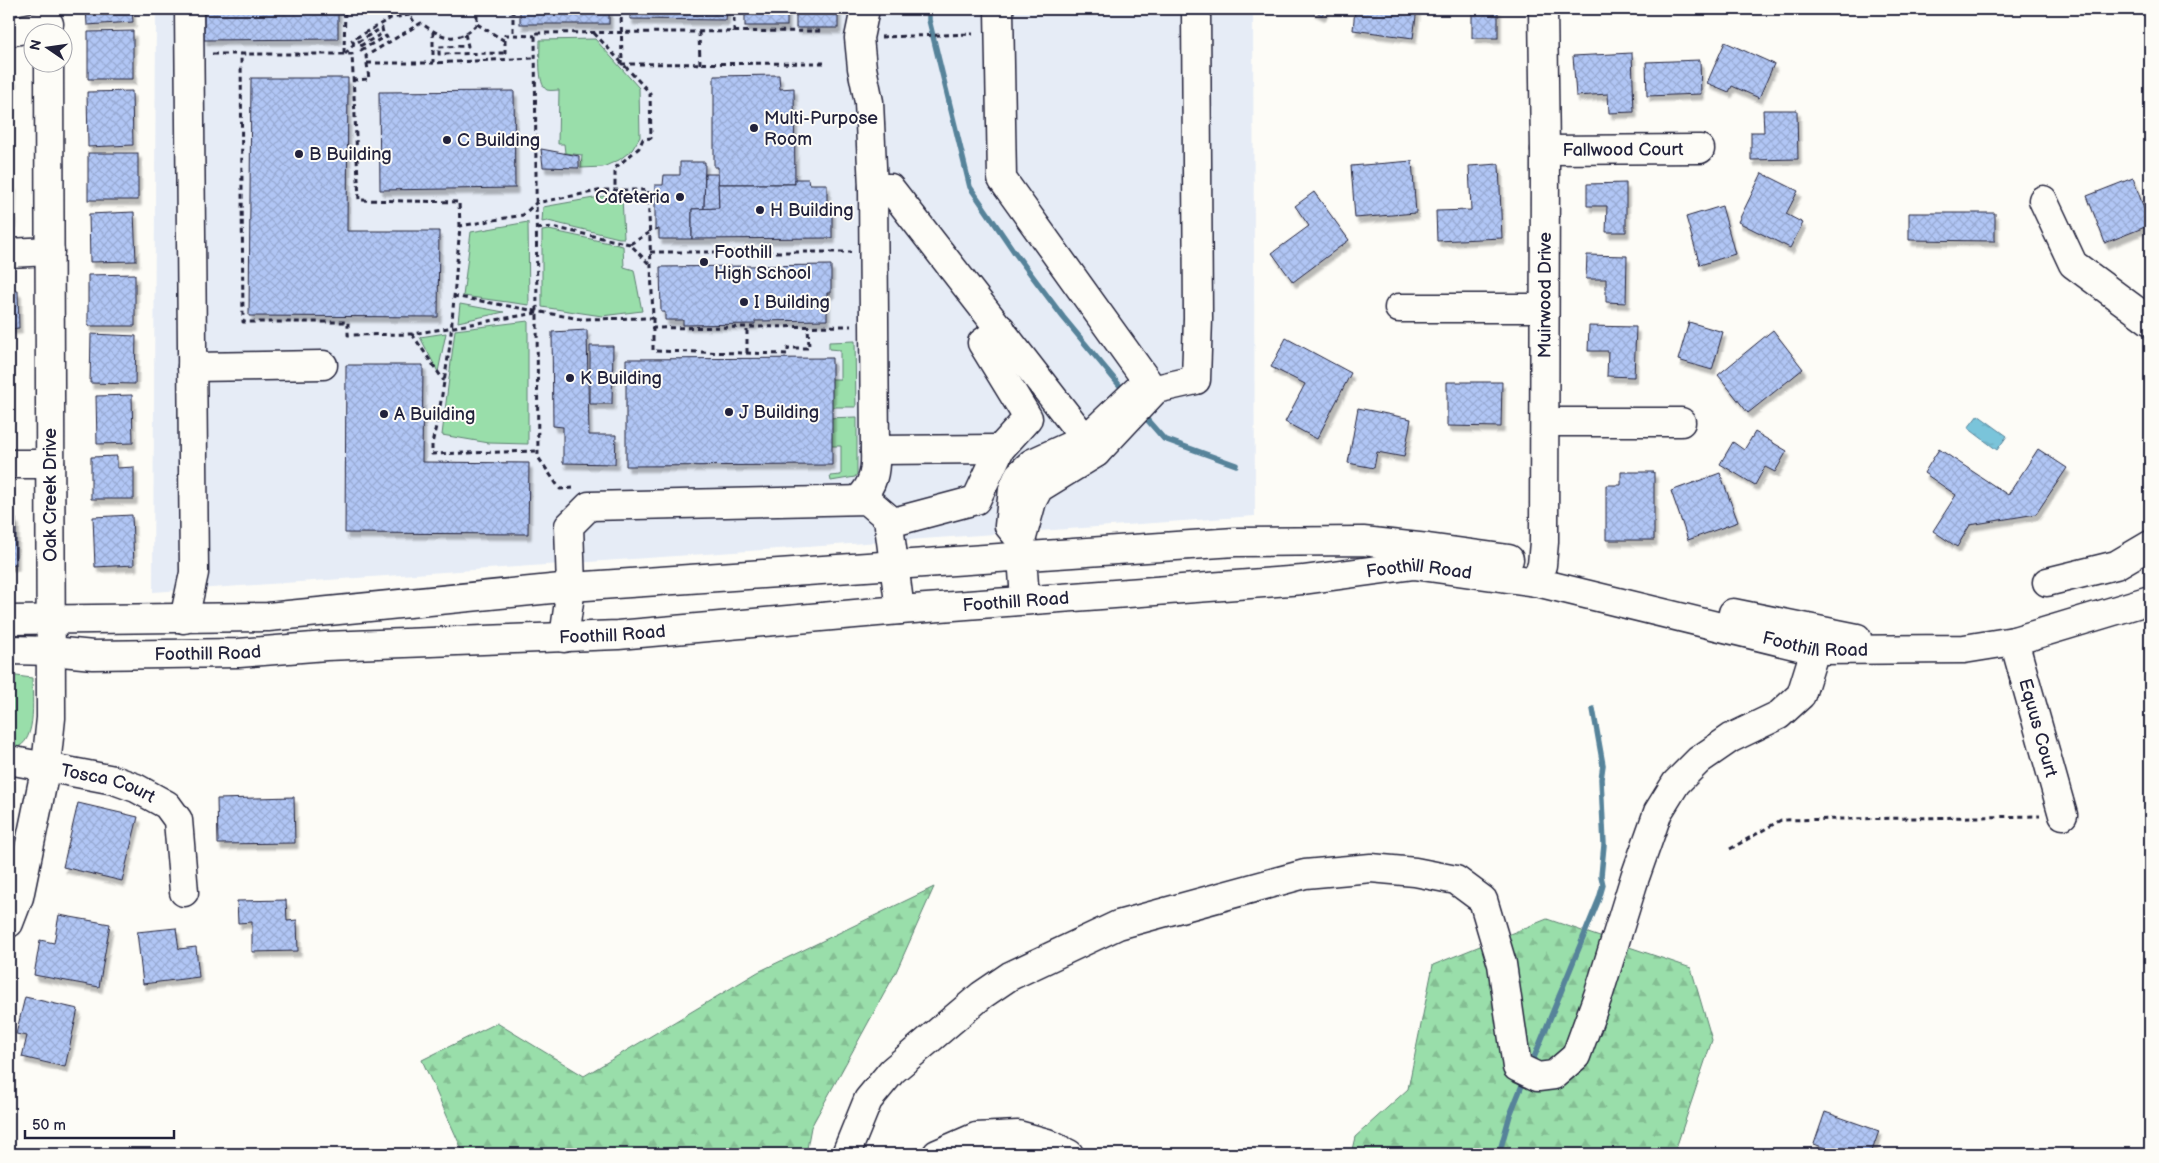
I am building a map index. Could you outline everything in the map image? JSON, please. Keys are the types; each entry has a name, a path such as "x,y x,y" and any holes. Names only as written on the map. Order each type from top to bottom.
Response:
{"main road":[{"path":"184,619 194,573 189,9"},
{"path":"859,499 867,491 876,468 873,188 869,102 862,68 859,38 865,9"},
{"path":"999,9 1002,179 1148,380 1092,445"},
{"path":"1025,600 1021,549 1009,526 1014,489 1019,475 1032,464 1092,445 1156,389 1196,380 1198,318 1196,9"},
{"name":"Muirwood Drive","path":"1539,573 1544,542 1545,422 1543,9"},
{"path":"9,32 22,29"},
{"name":"Oak Creek Drive","path":"9,923 20,897 46,766 51,718 49,72"},
{"name":"Fallwood Court","path":"1545,150 1700,149"},
{"path":"873,188 890,188 1092,445"},
{"path":"2043,200 2073,264 2150,321"},
{"path":"9,253 50,251"},
{"path":"1399,308 1544,308"},
{"path":"901,520 976,500 1000,448 1028,418 982,343 1001,329"},
{"path":"192,366 323,365"},
{"path":"1545,422 1681,422"},
{"path":"876,450 1000,448"},
{"path":"9,464 50,464"},
{"path":"564,638 571,587 570,526 590,506 867,500 888,518 900,610"},
{"name":"Foothill Road","path":"9,620 268,617 571,587 894,565 1021,549 1234,542 1363,541 1468,553 1815,650 1964,648 2014,641 2150,600"},
{"path":"2047,582 2116,565 2150,545"},
{"name":"Foothill Road","path":"9,650 52,651 93,655 229,653 326,646 564,638 1025,600 1303,580 1414,565 1539,573 1859,639 1931,641 1979,639 2014,641"},
{"name":"Equus Court","path":"2014,641 2063,815"},
{"path":"846,1154 868,1100 892,1071 982,995 1010,976 1118,924 1305,874 1371,868 1415,872 1456,880 1482,900 1502,964 1517,1067 1538,1077 1554,1075 1576,1056 1599,993 1641,858 1658,812 1676,783 1698,760 1731,738 1779,715 1801,695 1815,650"},
{"name":"Tosca Court","path":"9,760 114,780 136,788 167,805 178,820 184,892"},
{"path":"937,1154 976,1137 1018,1135 1047,1143 1069,1154"}],"path":[{"path":"344,54 345,9"},
{"path":"409,9 416,26"},
{"path":"477,9 478,24"},
{"path":"513,9 513,35"},
{"path":"621,9 622,64"},
{"path":"734,9 734,32"},
{"path":"354,44 352,40 391,18 410,15"},
{"path":"353,80 369,79 366,56 421,23 440,36 456,38 478,24"},
{"path":"478,24 505,41"},
{"path":"344,54 354,44 382,28 383,32 360,46 361,50 386,36 389,42"},
{"path":"580,488 560,489 538,457 535,33 824,31"},
{"path":"433,32 433,63"},
{"path":"593,32 650,93 651,138 643,139 639,148 615,168 615,190"},
{"path":"699,32 700,64"},
{"path":"465,34 468,46 439,47 439,54 505,53"},
{"path":"896,37 973,34"},
{"path":"505,59 505,35 535,36"},
{"path":"537,313 451,328 412,334 348,334 348,322 243,322 241,54 352,54 358,200 459,202 460,226 451,328 432,454 538,451"},
{"path":"367,63 433,63 535,58"},
{"path":"622,64 825,63"},
{"path":"460,226 523,215 536,203 602,190 648,190 653,351 788,354 788,348 808,348 808,326"},
{"path":"537,229 552,227 630,244 650,265"},
{"path":"630,244 649,233"},
{"path":"650,252 856,252"},
{"path":"453,296 537,313 580,319 652,318"},
{"path":"651,328 857,326"},
{"path":"747,327 747,352"},
{"path":"412,334 444,381"},
{"path":"1730,849 1780,820 2063,815"}],"shaded area":[{"name":"Foothill High School","path":"156,9 1253,9 1255,516 153,592"}],"green space":[{"path":"595,39 639,88 640,137 632,150 619,160 603,167 581,168 582,155 565,153 564,144 558,144 559,90 547,90 542,82 540,75 540,40"},
{"path":"605,196 622,196 624,238 548,221 542,222 543,207"},
{"path":"528,222 529,305 463,296 471,232"},
{"path":"549,230 623,246 624,267 634,270 642,311 602,316 542,307 542,231"},
{"path":"460,304 504,312 458,322"},
{"path":"528,321 528,444 489,443 442,435 455,330"},
{"path":"446,333 438,372 420,337"},
{"path":"855,341 856,407 824,407 824,379 840,379 840,350 829,349 829,342"},
{"path":"857,417 857,474 855,477 831,481 830,476 841,475 841,446 826,446 825,418"},
{"path":"9,675 32,678 33,709 32,721 25,741 19,747 9,748"},
{"path":"934,887 896,972 811,1127 806,1154 464,1154 422,1060 497,1023 584,1076 758,972"},
{"path":"1547,919 1691,968 1712,1040 1674,1154 1351,1154 1355,1137 1408,1089 1433,965"}],"water":[{"path":"1978,415 2007,436 1997,450 1968,428"}],"building":[{"path":"86,9 132,9 133,22 87,25"},
{"path":"204,9 338,9 338,39 204,40"},
{"path":"520,9 609,9 609,24 520,24"},
{"path":"630,9 727,9 726,20 630,19"},
{"path":"745,9 787,9 787,26 745,26"},
{"path":"796,9 838,9 838,28 796,28"},
{"path":"1310,9 1326,9 1322,15"},
{"path":"1355,9 1417,9 1413,38 1353,30"},
{"path":"1472,9 1498,9 1498,38 1472,38"},
{"path":"133,31 133,79 88,79 88,32"},
{"path":"1725,42 1774,64 1759,98 1732,86 1729,92 1707,83"},
{"path":"1632,53 1634,112 1609,113 1608,94 1576,96 1573,56"},
{"path":"1700,60 1701,94 1647,96 1646,62"},
{"name":"Multi-Purpose Room","path":"779,75 780,89 794,88 795,184 718,184 718,167 714,167 714,76"},
{"path":"9,78 13,78 10,135 9,135"},
{"name":"B Building","path":"251,78 348,78 347,231 439,231 438,317 249,316"},
{"path":"132,91 133,145 88,147 87,92"},
{"name":"C Building","path":"514,91 515,188 380,190 379,92"},
{"path":"1763,110 1797,110 1798,159 1751,160 1751,132 1764,132"},
{"path":"541,149 579,156 579,168 543,167"},
{"path":"88,153 138,153 138,200 88,200"},
{"path":"1412,161 1416,213 1355,218 1351,166"},
{"name":"Cafeteria","path":"680,162 705,162 704,209 692,209 692,239 659,239 659,229 655,230 655,185 663,185 664,175 680,175"},
{"path":"1499,164 1502,238 1437,241 1436,211 1471,210 1469,166"},
{"path":"1762,173 1798,191 1786,214 1803,223 1790,248 1738,222"},
{"path":"705,174 718,174 719,208 704,209"},
{"path":"2133,178 2150,225 2105,243 2087,196"},
{"name":"H Building","path":"795,179 808,179 809,184 827,184 827,211 832,211 832,238 692,239 692,209 719,208 718,184 795,184"},
{"path":"1626,183 1626,232 1606,232 1607,206 1587,206 1587,184"},
{"path":"9,185 13,185 12,222 9,222"},
{"path":"1314,192 1349,240 1293,282 1272,253 1309,226 1295,206"},
{"path":"1722,206 1735,254 1700,265 1686,217"},
{"path":"134,212 136,261 90,262 89,214"},
{"path":"1909,213 1995,213 1995,241 1909,240"},
{"path":"1587,255 1627,256 1626,303 1606,302 1606,279 1586,279"},
{"name":"I Building","path":"831,265 831,293 827,293 827,320 683,325 683,320 665,320 665,312 661,312 660,267"},
{"path":"135,274 135,326 88,326 88,275"},
{"path":"9,291 18,291 19,328 9,329"},
{"path":"1689,322 1723,332 1712,370 1678,360"},
{"path":"1589,326 1636,327 1634,377 1607,376 1608,351 1588,351"},
{"name":"K Building","path":"587,330 589,435 616,435 615,464 563,463 563,427 553,426 552,332"},
{"path":"1773,330 1803,369 1748,413 1718,375"},
{"path":"91,334 136,336 135,384 90,383"},
{"path":"1286,338 1351,373 1317,439 1285,422 1305,384 1271,367"},
{"path":"590,346 613,346 612,404 590,404"},
{"name":"J Building","path":"832,358 832,465 626,466 626,359"},
{"name":"A Building","path":"346,365 423,365 422,462 529,463 528,534 345,533"},
{"path":"1447,382 1502,382 1501,427 1447,426"},
{"path":"132,395 133,443 97,444 96,396"},
{"path":"1358,408 1411,419 1404,457 1377,452 1374,468 1348,463"},
{"path":"1755,432 1787,451 1775,472 1765,467 1755,485 1720,464 1733,442 1744,450"},
{"path":"1939,449 2008,495 2038,449 2067,468 2036,514 1970,525 1957,547 1933,531 1956,495 1924,473"},
{"path":"117,456 117,468 134,467 134,499 91,499 91,457"},
{"path":"1621,472 1654,472 1654,540 1606,540 1606,485 1621,485"},
{"path":"1720,473 1738,522 1688,540 1671,491"},
{"path":"132,515 134,565 95,567 93,517"},
{"path":"9,519 16,519 16,565 9,565"},
{"path":"294,797 295,843 218,844 217,799"},
{"path":"78,803 138,817 122,881 63,867"},
{"path":"286,900 287,921 297,920 298,951 252,952 252,922 238,923 237,901"},
{"path":"59,915 110,924 99,987 34,975 40,940 54,943"},
{"path":"176,928 179,949 196,947 199,977 143,984 137,932"},
{"path":"25,997 78,1009 65,1067 22,1057 27,1036 16,1034"},
{"path":"1825,1112 1879,1131 1871,1154 1832,1154 1833,1151 1814,1144"}],"waterway":[{"path":"929,9 929,20 970,187 1015,253 1063,317 1125,392"},
{"path":"1143,415 1164,439 1236,465"},
{"path":"1531,1065 1603,885 1601,876 1604,845 1601,779 1603,765 1593,709"},
{"path":"1499,1154 1510,1115 1525,1078"}],"place":[{"name":"Multi-Purpose Room","path":"754,128"},
{"name":"C Building","path":"447,140"},
{"name":"B Building","path":"299,154"},
{"name":"Cafeteria","path":"680,197"},
{"name":"H Building","path":"760,210"},
{"name":"Foothill High School","path":"704,262"},
{"name":"I Building","path":"744,302"},
{"name":"K Building","path":"570,378"},
{"name":"J Building","path":"729,412"},
{"name":"A Building","path":"384,414"}]}
